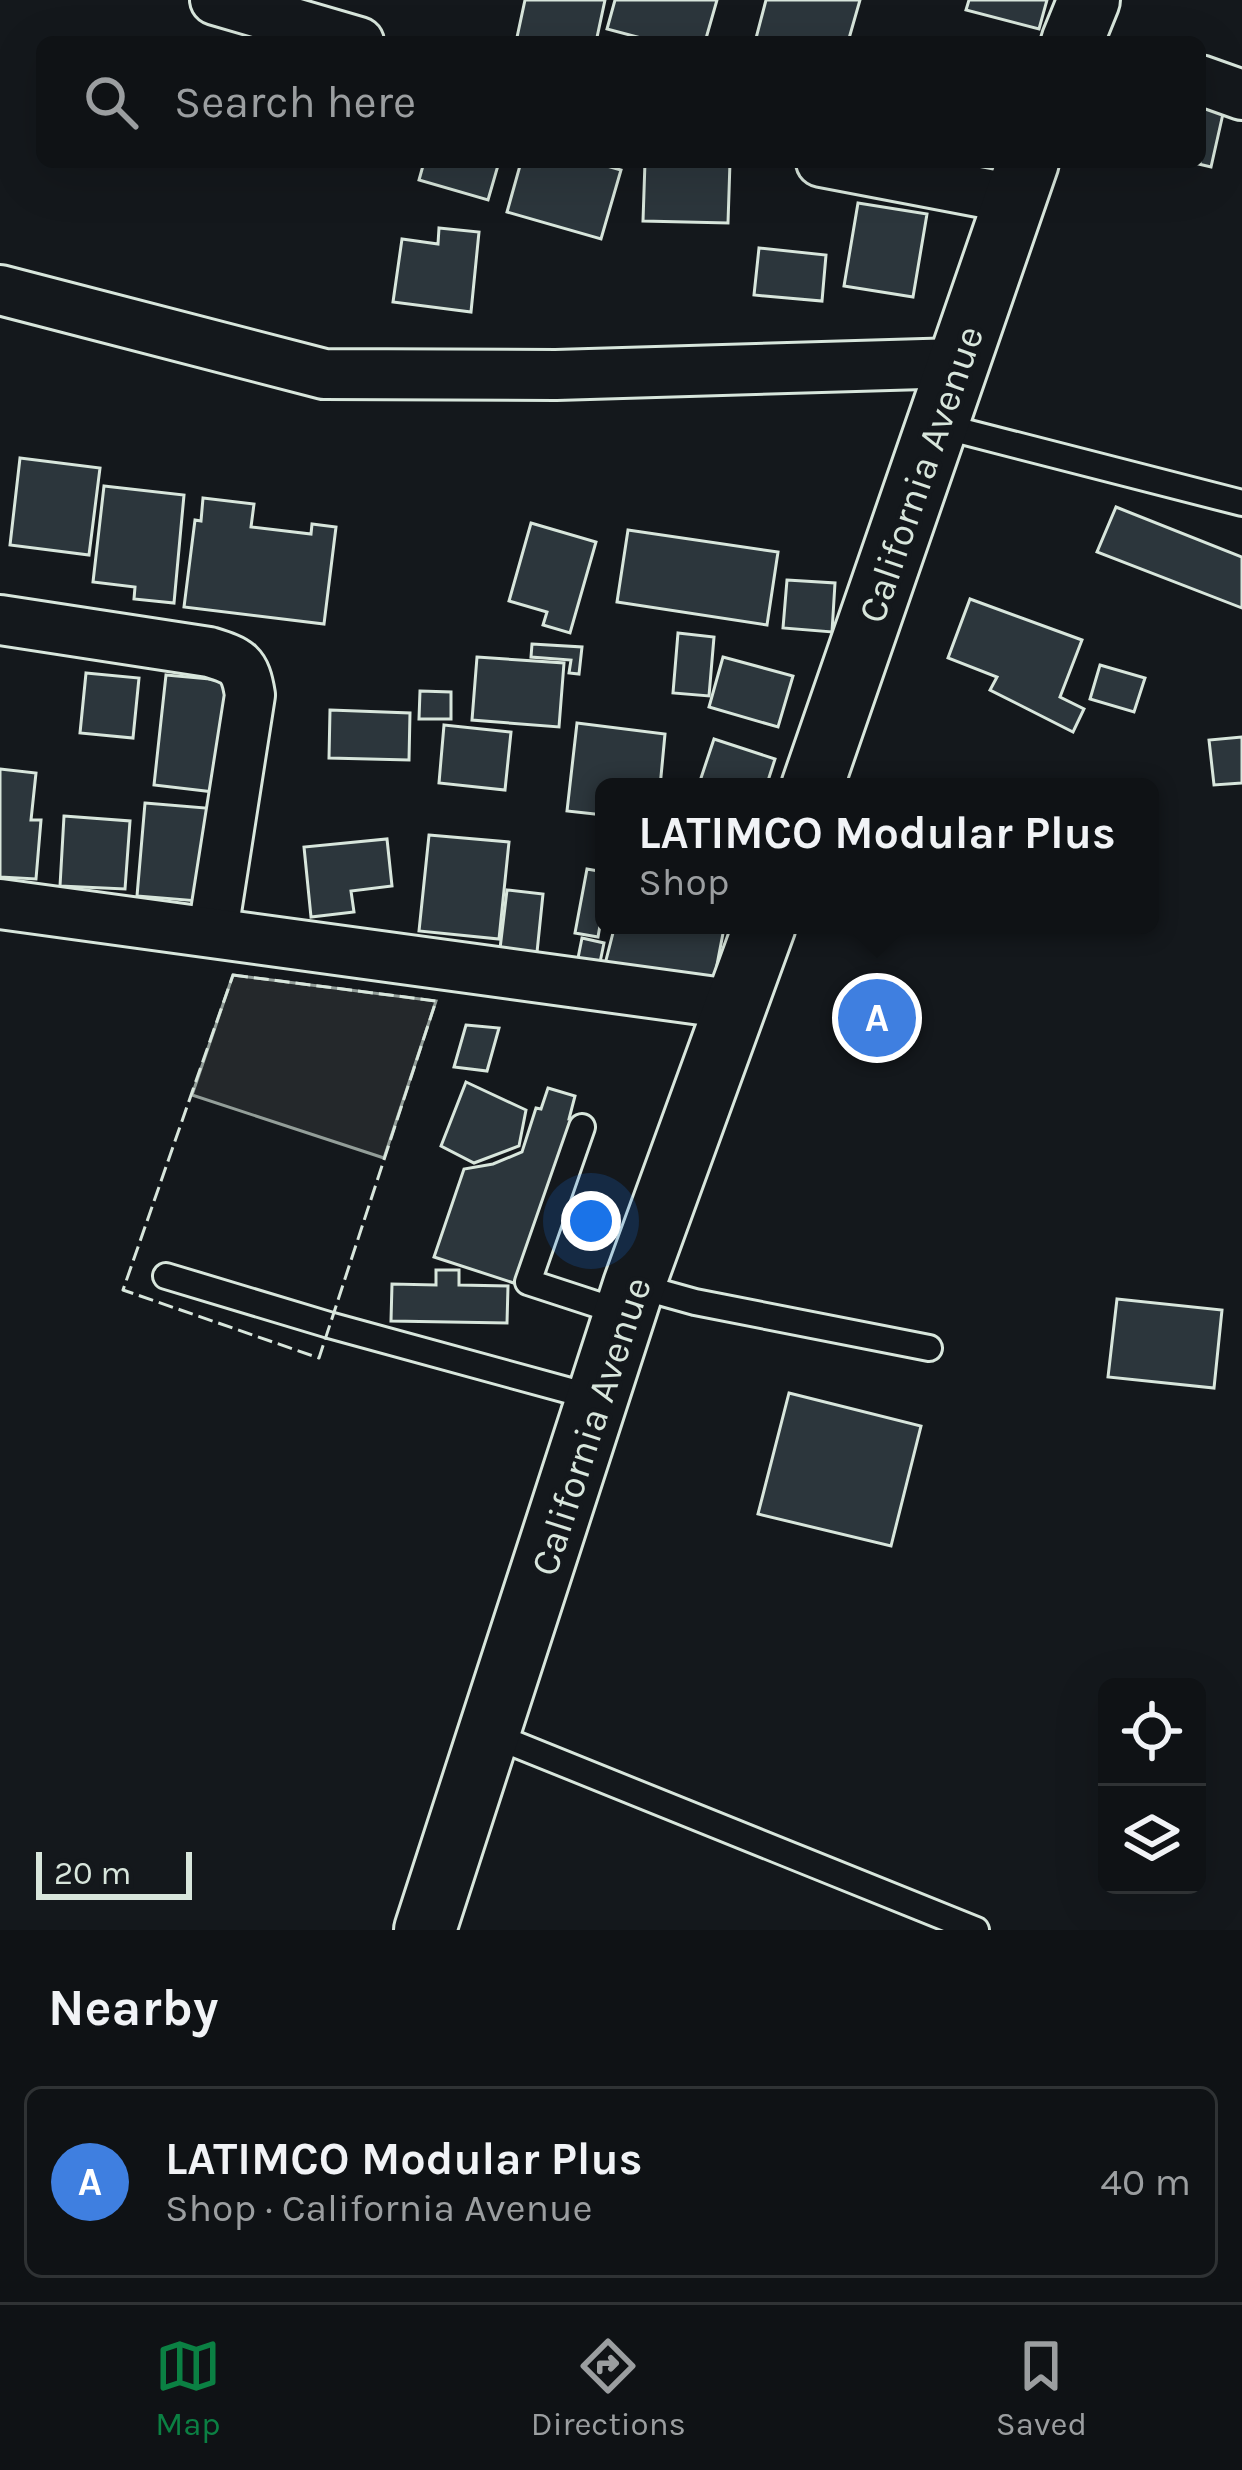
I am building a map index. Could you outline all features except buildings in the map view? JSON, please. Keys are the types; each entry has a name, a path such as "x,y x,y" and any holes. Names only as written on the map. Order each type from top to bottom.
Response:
{"street":[{"path":"215,0 338,36"},
{"path":"1206,82 1242,95"},
{"path":"888,168 1022,180"},
{"name":"California Avenue","path":"815,778 1022,180"},
{"path":"0,290 324,374 556,375 958,363"},
{"path":"0,620 208,652 236,661 247,676 250,694 213,931"},
{"path":"0,904 738,1005"},
{"name":"California Avenue","path":"425,1930 630,1300 762,934"}],"lane":[{"path":"936,424 1242,503"},
{"path":"582,1126 528,1282 630,1300 695,1302 929,1348"},
{"path":"166,1276 598,1399"},
{"path":"490,1734 976,1930"}],"shaded area":[{"path":"233,975 436,1001 384,1158 192,1095"}],"fence":[{"path":"233,975 436,1001 319,1358 123,1290 233,975"}],"place":[{"name":"LATIMCO Modular Plus","path":"877,1018"}]}
